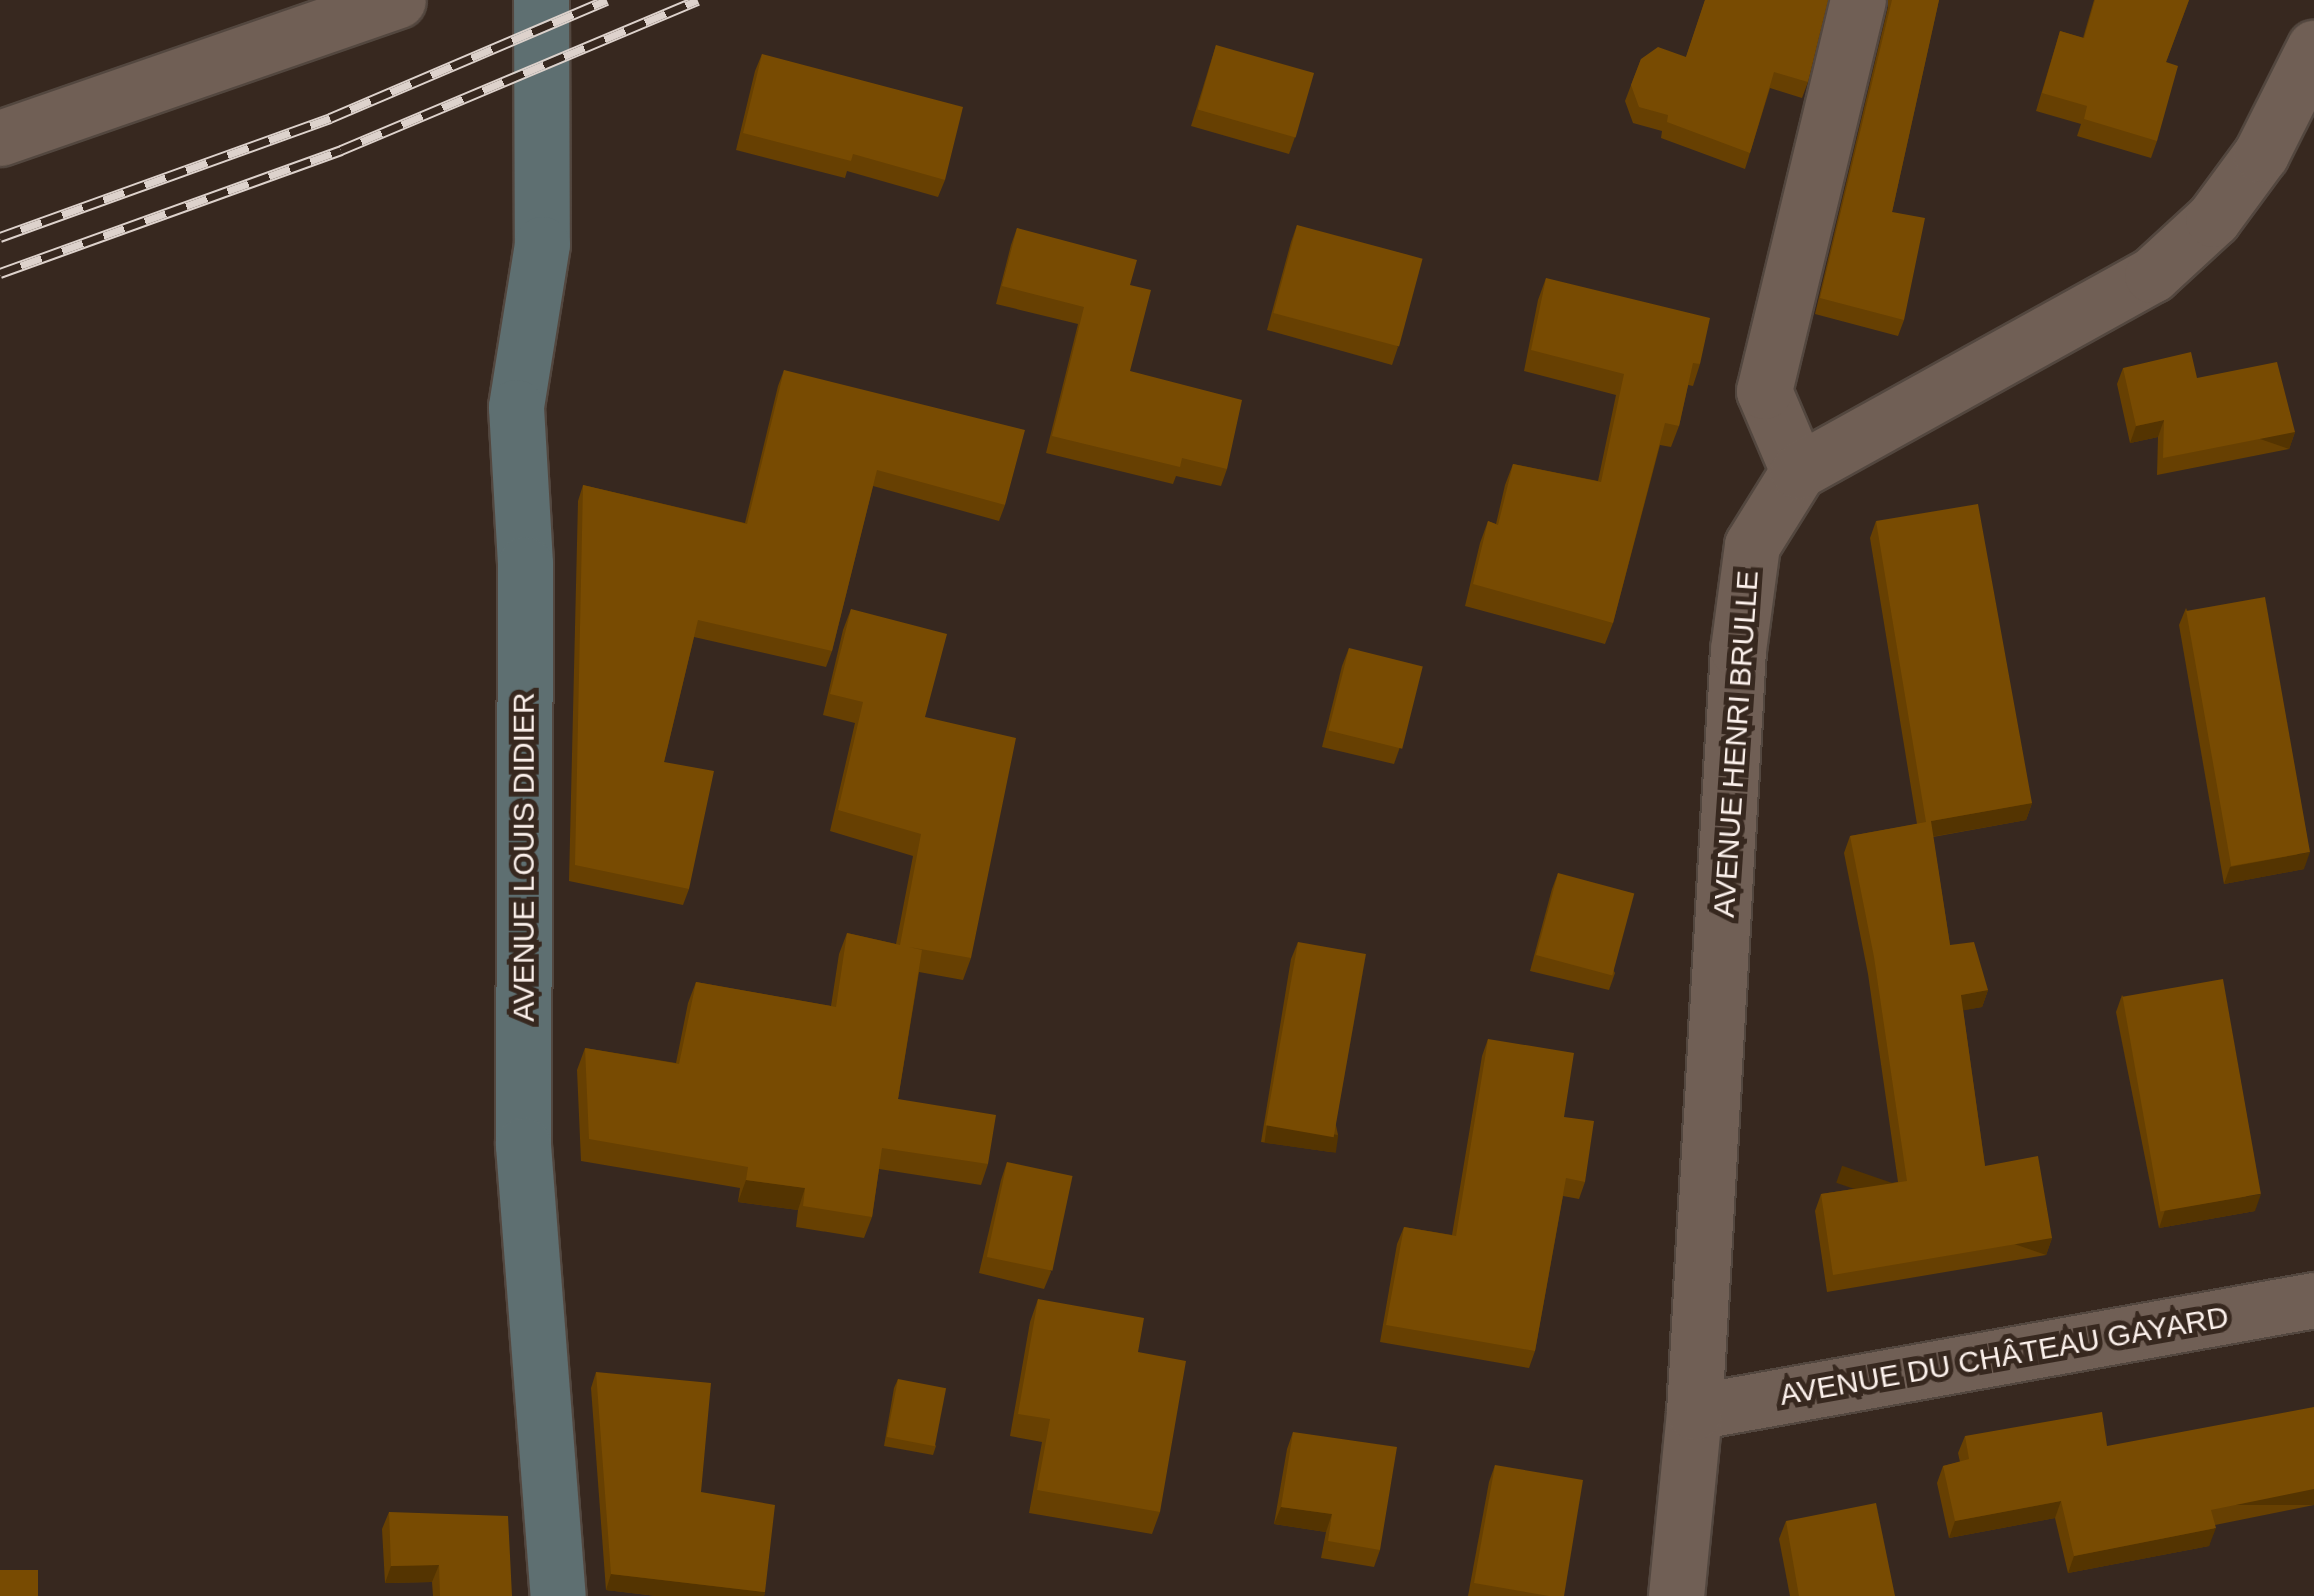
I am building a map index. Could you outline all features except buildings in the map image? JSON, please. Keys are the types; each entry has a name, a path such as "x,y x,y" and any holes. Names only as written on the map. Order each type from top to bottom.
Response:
{"main road":[{"name":"AVENUE LOUIS DIDIER","path":"540,0 542,244 516,406 525,564 522,1145 558,1596"}],"street":[{"path":"0,138 398,0"},
{"path":"1798,470 1764,392 1858,0"},
{"name":"AVENUE HENRI BRULLE","path":"1676,1596 1694,1412 1738,650 1752,545 1798,470 2152,275 2214,219 2261,154 2314,48"},
{"name":"AVENUE DU CHÂTEAU GAYARD","path":"1694,1412 2314,1300"}],"railway":[{"path":"0,237 330,118 607,0"},
{"path":"0,273 341,150 698,0"}]}
